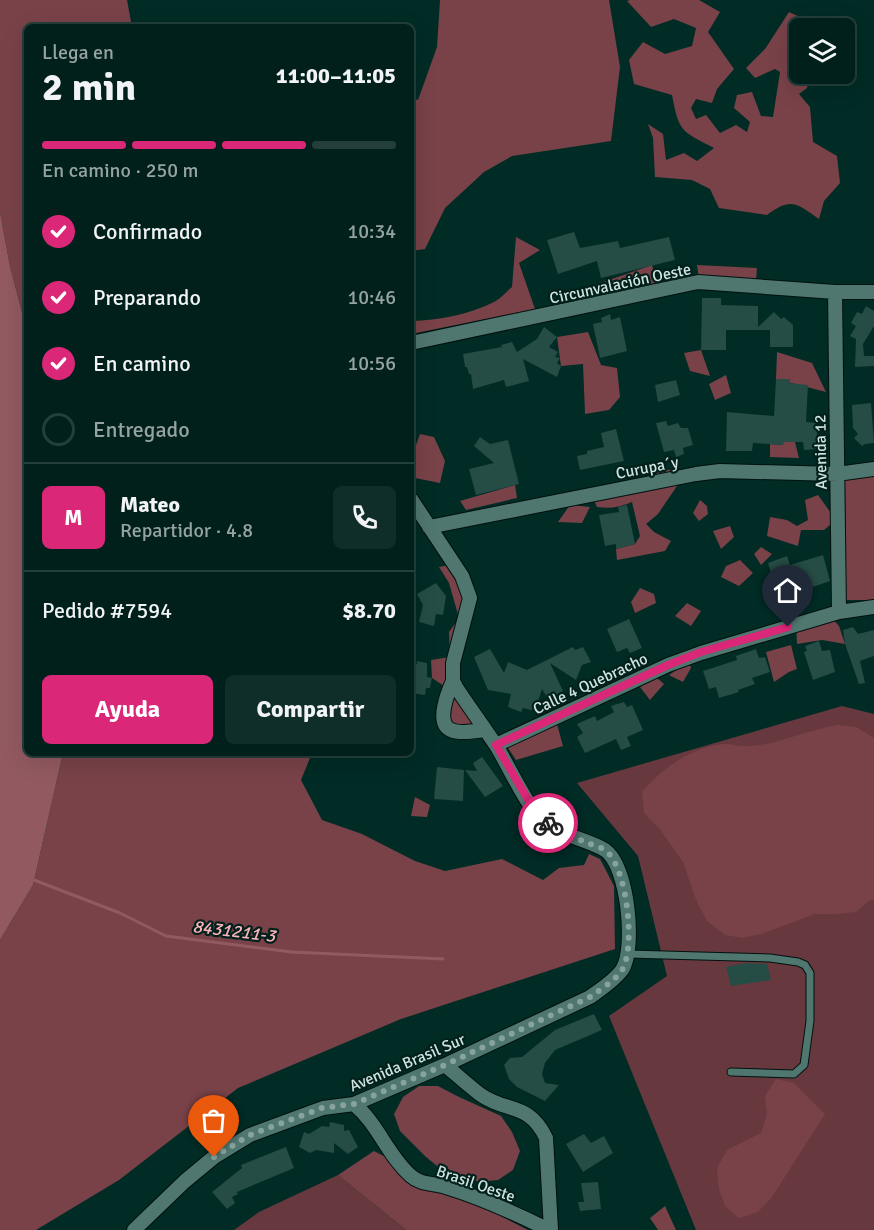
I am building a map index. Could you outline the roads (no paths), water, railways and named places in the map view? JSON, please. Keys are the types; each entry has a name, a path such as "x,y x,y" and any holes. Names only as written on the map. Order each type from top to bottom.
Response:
{"street":[{"name":"Circunvalación Oeste","path":"414,342 698,282 835,292 874,292"},
{"name":"Avenida 12","path":"835,292 838,612"},
{"name":"Curupa´y","path":"429,527 696,474 720,471 837,474 874,469"},
{"path":"414,504 462,576 470,598 453,663 453,681 444,713 446,725 448,729 458,731 485,730"},
{"name":"Calle 4 Quebracho","path":"496,745 701,652 838,612 874,607"},
{"path":"453,681 496,745 537,815 564,833 605,850 614,859 627,901 628,954"},
{"name":"Avenida Brasil Sur","path":"134,1230 185,1181 214,1157 250,1135 322,1108 354,1104 445,1065 590,997 622,970 628,954"},
{"name":"Brasil Oeste","path":"354,1104 366,1114 401,1166 413,1178 423,1183 444,1186 509,1210 550,1230 546,1137 541,1126 519,1110 483,1097 445,1065"}],"lane":[{"path":"628,954 770,958 805,965 810,973 810,1021 802,1069 794,1074 731,1072"}],"waterway":[{"name":"8431211-3","path":"34,880 120,913 166,936 292,952 443,959"}]}
